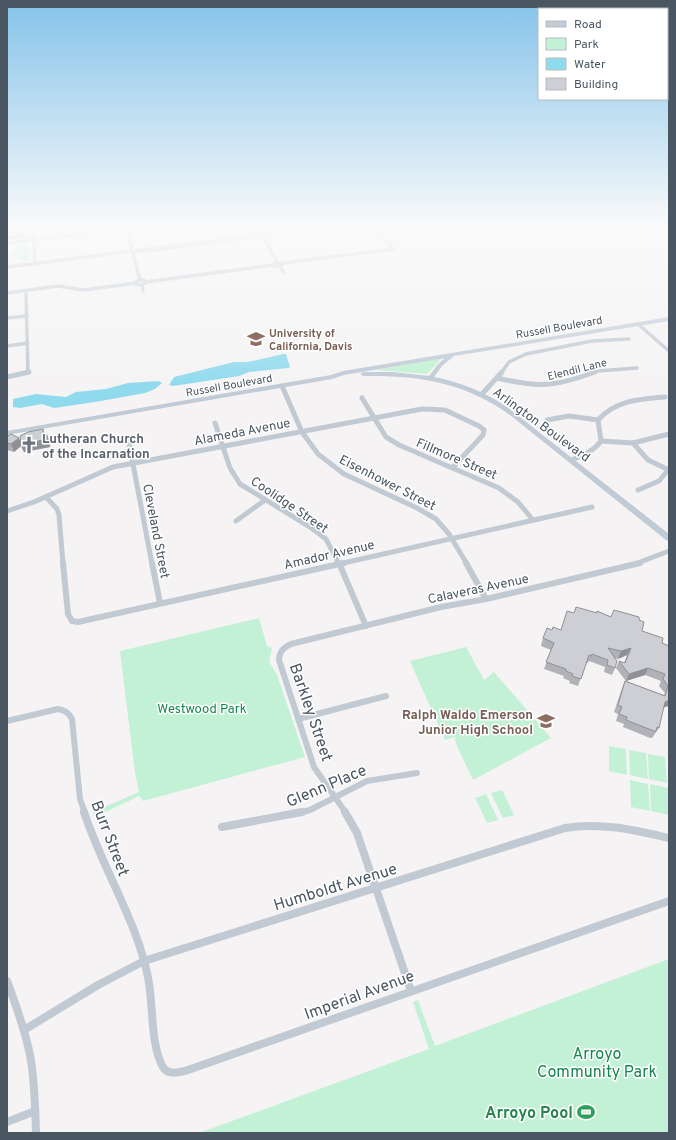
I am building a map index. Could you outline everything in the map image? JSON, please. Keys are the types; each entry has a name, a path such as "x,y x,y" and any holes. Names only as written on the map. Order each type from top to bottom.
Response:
{"main road":[{"name":"Russell Boulevard","path":"7,434 332,377 343,373 669,319"},
{"name":"Russell Boulevard","path":"430,379 440,364 453,355"},
{"name":"Arlington Boulevard","path":"332,377 364,374 386,374 430,379 460,386 482,394 502,406 669,538"}],"street":[{"path":"136,283 140,280"},
{"path":"141,280 146,282 159,280"},
{"path":"142,285 146,282"},
{"path":"7,293 58,286 84,290 136,283 142,285"},
{"path":"142,285 143,291"},
{"path":"7,377 28,373 26,294"},
{"path":"7,318 27,316"},
{"path":"638,324 669,351"},
{"path":"482,394 509,362 526,354 592,342 629,339"},
{"path":"7,346 28,343"},
{"name":"Elendil Lane","path":"497,378 526,385 553,385 570,381 597,371 637,368"},
{"name":"Eisenhower Street","path":"282,386 303,431 314,450 335,469 428,513 440,523 451,538 486,598"},
{"path":"572,460 591,452 597,447 601,441 598,420 605,411 615,405 643,399 665,397"},
{"name":"Fillmore Street","path":"362,398 373,418 386,437 392,442 486,481 505,491 522,506 533,520"},
{"name":"Alameda Avenue","path":"7,511 46,497 95,473 113,466 422,409 438,409 464,419 484,430 483,435 453,467"},
{"path":"547,420 569,416 598,420"},
{"name":"Coolidge Street","path":"214,423 230,468 240,484 310,527 326,539 339,563 366,626"},
{"path":"601,441 633,443 669,434"},
{"name":"Cleveland Street","path":"128,438 160,603"},
{"path":"633,443 648,460 669,470 663,479 638,490"},
{"name":"Amador Avenue","path":"46,497 57,509 59,515 68,614 72,620 86,621 160,603 592,507"},
{"path":"236,522 265,500"},
{"name":"Calaveras Avenue","path":"291,644 441,607 642,562 669,551"},
{"name":"Barkley Street","path":"291,644 283,649 279,658 314,767 353,824 357,833 412,991"},
{"path":"298,719 386,696"},
{"name":"Burr Street","path":"7,722 58,709 71,715 79,787 86,818 139,944 144,961"},
{"name":"Glenn Place","path":"222,827 297,814 310,810 367,781 417,773"},
{"name":"Humboldt Avenue","path":"24,1030 93,986 144,961 573,826 598,824 669,838"},
{"name":"Imperial Avenue","path":"144,961 149,982 157,1055 164,1069 170,1072 178,1073 669,901"},
{"path":"7,981 24,1030 32,1072 36,1133"},
{"path":"7,1122 35,1111"}],"green space":[{"path":"442,358 427,374 376,370"},
{"name":"Westwood Park","path":"259,618 267,646 272,648 269,662 277,675 305,757 143,801 139,796 95,817 93,812 139,792 135,773 120,651"},
{"path":"466,647 484,680 494,672 551,738 473,780 456,744 455,737 445,740 410,661"},
{"path":"609,746 626,749 627,775 609,771"},
{"path":"629,750 646,753 648,779 630,775"},
{"path":"648,754 665,757 667,783 649,779"},
{"path":"630,780 648,784 650,811 631,807"},
{"path":"650,784 668,788 669,815 651,811"},
{"path":"502,790 514,815 503,818 491,793"},
{"path":"486,794 498,820 487,823 475,798"},
{"name":"Arroyo Community Park","path":"669,959 669,1133 199,1133 429,1049 413,1002 418,1000 435,1046"}],"water":[{"path":"286,354 290,367 288,368 249,372 239,376 173,386 169,385 174,377 234,362 248,362"},
{"path":"159,381 162,383 155,389 145,393 95,402 54,408 42,404 20,408 13,407 13,399 36,394 66,397 76,392 106,389 128,383"}],"building":[{"path":"43,429 43,436 47,435 47,439 21,445 20,436 28,432"},
{"path":"11,434 19,438 11,444 7,443 7,437"},
{"name":"Ralph Waldo Emerson Junior High School","path":"576,607 597,613 597,611 611,617 614,610 639,617 639,620 644,622 642,631 663,638 662,643 669,646 669,700 665,702 659,728 657,727 656,731 626,720 627,717 619,714 622,707 618,705 625,681 665,696 668,686 663,679 665,674 648,668 629,674 619,661 625,663 631,648 621,651 608,648 617,661 615,668 607,665 608,660 592,654 591,656 589,655 581,679 572,676 573,674 566,671 566,669 546,662 554,643 543,638 547,628 552,630 553,627 561,630 567,611 574,613"}],"place":[{"name":"University of California, Davis","path":"256,339"},
{"name":"Lutheran Church of the Incarnation","path":"29,445"},
{"name":"Ralph Waldo Emerson Junior High School","path":"546,721"},
{"name":"Arroyo Pool","path":"586,1112"}]}
